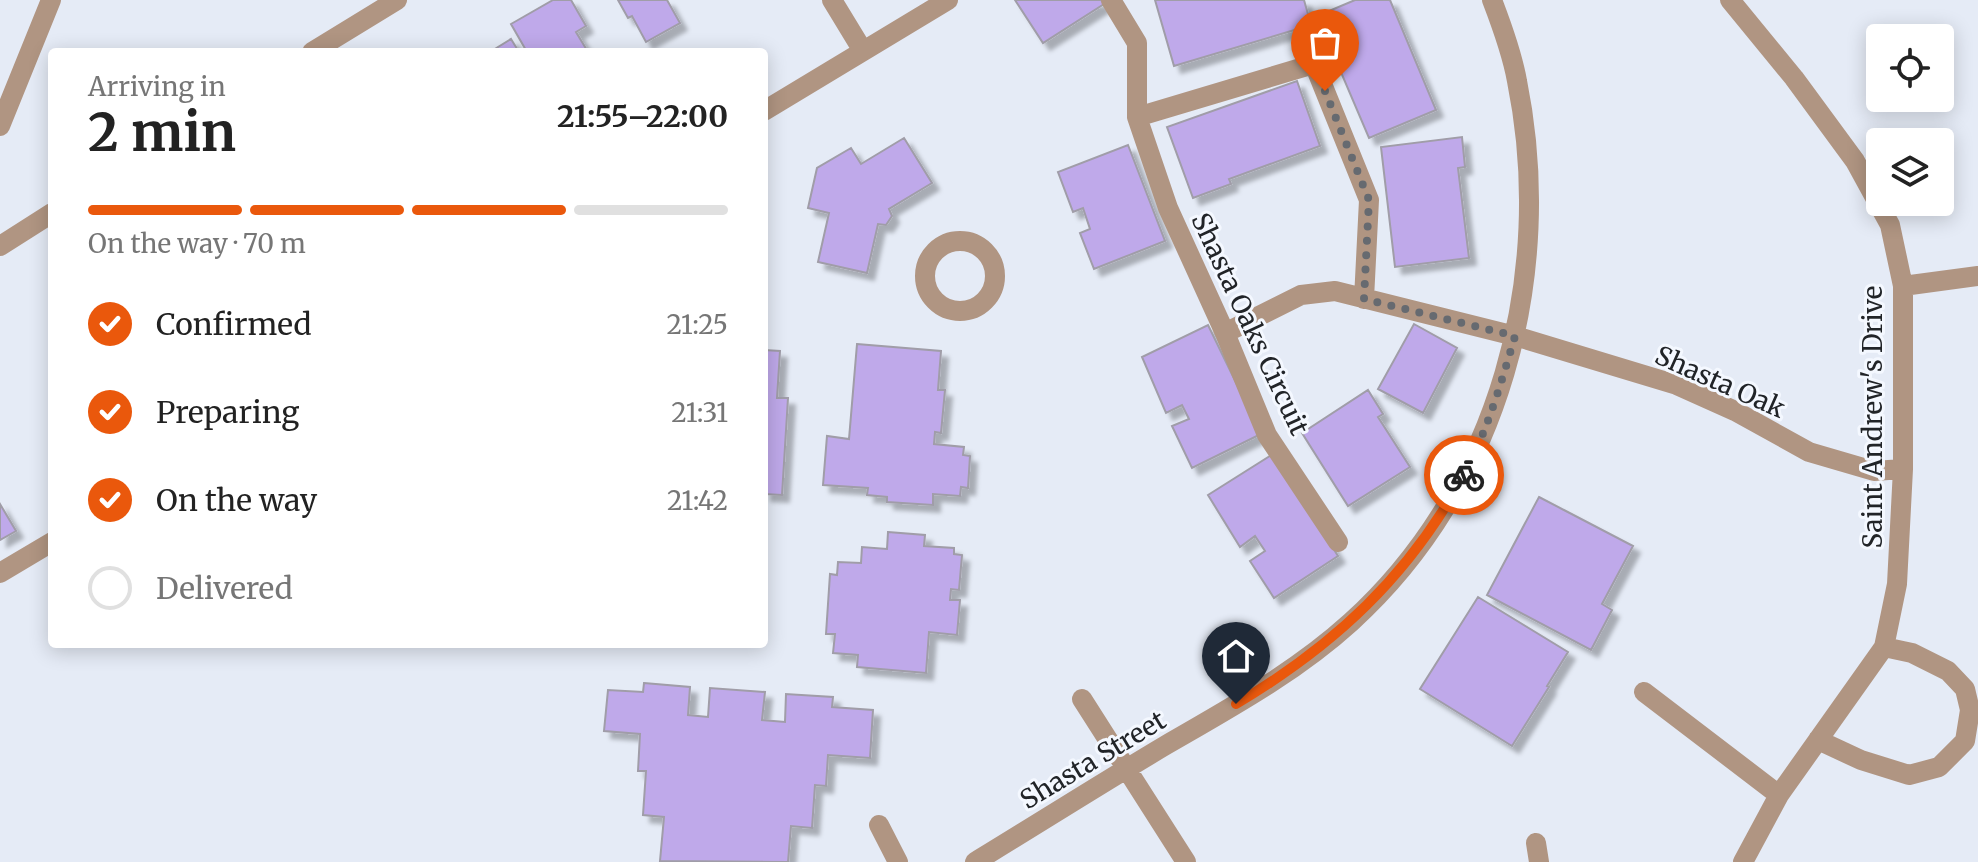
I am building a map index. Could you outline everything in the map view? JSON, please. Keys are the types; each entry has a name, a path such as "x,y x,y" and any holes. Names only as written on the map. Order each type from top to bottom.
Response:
{"street":[{"path":"0,126 51,0"},
{"path":"351,28 361,0"},
{"path":"318,48 397,0"},
{"path":"832,0 863,51"},
{"path":"768,109 948,0"},
{"name":"Shasta Oaks Circuit","path":"1111,0 1137,43 1137,117 1168,208 1267,435 1338,542"},
{"name":"Shasta Street","path":"975,862 1264,687 1350,622 1385,588 1448,504 1474,455 1497,399 1515,336 1528,248 1525,124 1517,77 1492,0"},
{"name":"Saint Andrew's Drive","path":"1730,0 1794,78 1855,161 1890,225 1903,286 1903,469 1897,584 1884,647 1779,795 1743,862"},
{"path":"1137,117 1314,64 1369,200 1364,299"},
{"path":"0,246 48,216"},
{"path":"1903,286 1978,276"},
{"name":"Shasta Oak","path":"1225,333 1301,295 1335,291 1515,336 1677,385 1735,411 1809,452 1874,471 1903,469"},
{"path":"0,573 48,544"},
{"path":"1818,740 1861,760 1909,775 1939,767 1965,741 1970,710 1965,689 1948,671 1912,653 1884,647"},
{"path":"1644,692 1779,795"},
{"path":"1082,699 1186,862"},
{"path":"879,825 898,862"}],"building":[{"path":"553,0 571,0 586,26 576,32 586,48 525,48 511,24"},
{"path":"618,0 667,0 680,23 646,42 632,16 628,18"},
{"path":"1015,0 1101,0 1104,4 1043,43"},
{"path":"1155,0 1304,0 1311,25 1174,66"},
{"path":"1355,0 1390,0 1436,110 1369,138 1317,16"},
{"path":"511,39 517,48 496,48"},
{"path":"1297,81 1320,146 1229,179 1231,184 1193,198 1167,127"},
{"path":"1462,137 1465,167 1458,168 1469,258 1395,267 1381,147"},
{"path":"904,138 932,183 889,209 892,216 886,225 878,224 867,273 818,262 829,213 808,208 817,168 851,148 861,164"},
{"path":"1128,145 1165,241 1094,269 1080,233 1090,229 1083,208 1073,212 1058,172"},
{"path":"1414,324 1457,348 1423,413 1378,389"},
{"path":"1208,325 1261,434 1192,468 1172,426 1189,419 1182,405 1166,413 1142,357"},
{"path":"857,344 941,351 938,390 945,390 941,433 935,432 934,444 964,447 963,455 970,456 968,488 961,487 960,496 933,494 933,505 887,502 887,497 867,495 868,488 823,485 827,436 849,439"},
{"path":"768,350 780,351 777,398 788,398 782,495 768,494"},
{"path":"1368,390 1383,414 1378,417 1410,467 1348,506 1302,433"},
{"path":"1273,454 1338,556 1274,598 1250,561 1265,551 1255,536 1240,547 1208,495"},
{"path":"1539,497 1633,546 1602,604 1612,610 1591,650 1487,595"},
{"path":"0,504 16,531 0,540"},
{"path":"888,532 925,535 924,546 954,548 954,554 962,555 959,590 951,589 950,600 960,600 957,635 929,632 926,673 857,667 858,655 833,653 835,634 826,634 830,574 837,575 838,562 861,563 862,547 887,549"},
{"path":"1478,597 1568,652 1512,746 1420,689"},
{"path":"644,683 690,687 688,715 708,717 710,688 765,692 762,720 785,722 786,694 833,697 832,707 873,710 870,758 828,755 826,786 815,785 812,828 791,826 788,862 660,861 664,817 643,815 646,771 638,771 640,734 604,731 608,690 643,692"}],"way so far":[{"path":"1325,91 1369,200 1364,299 1515,336 1497,399 1464,475"}],"route":[{"path":"1236,704 1312,653 1385,588 1417,549 1464,475"}]}
